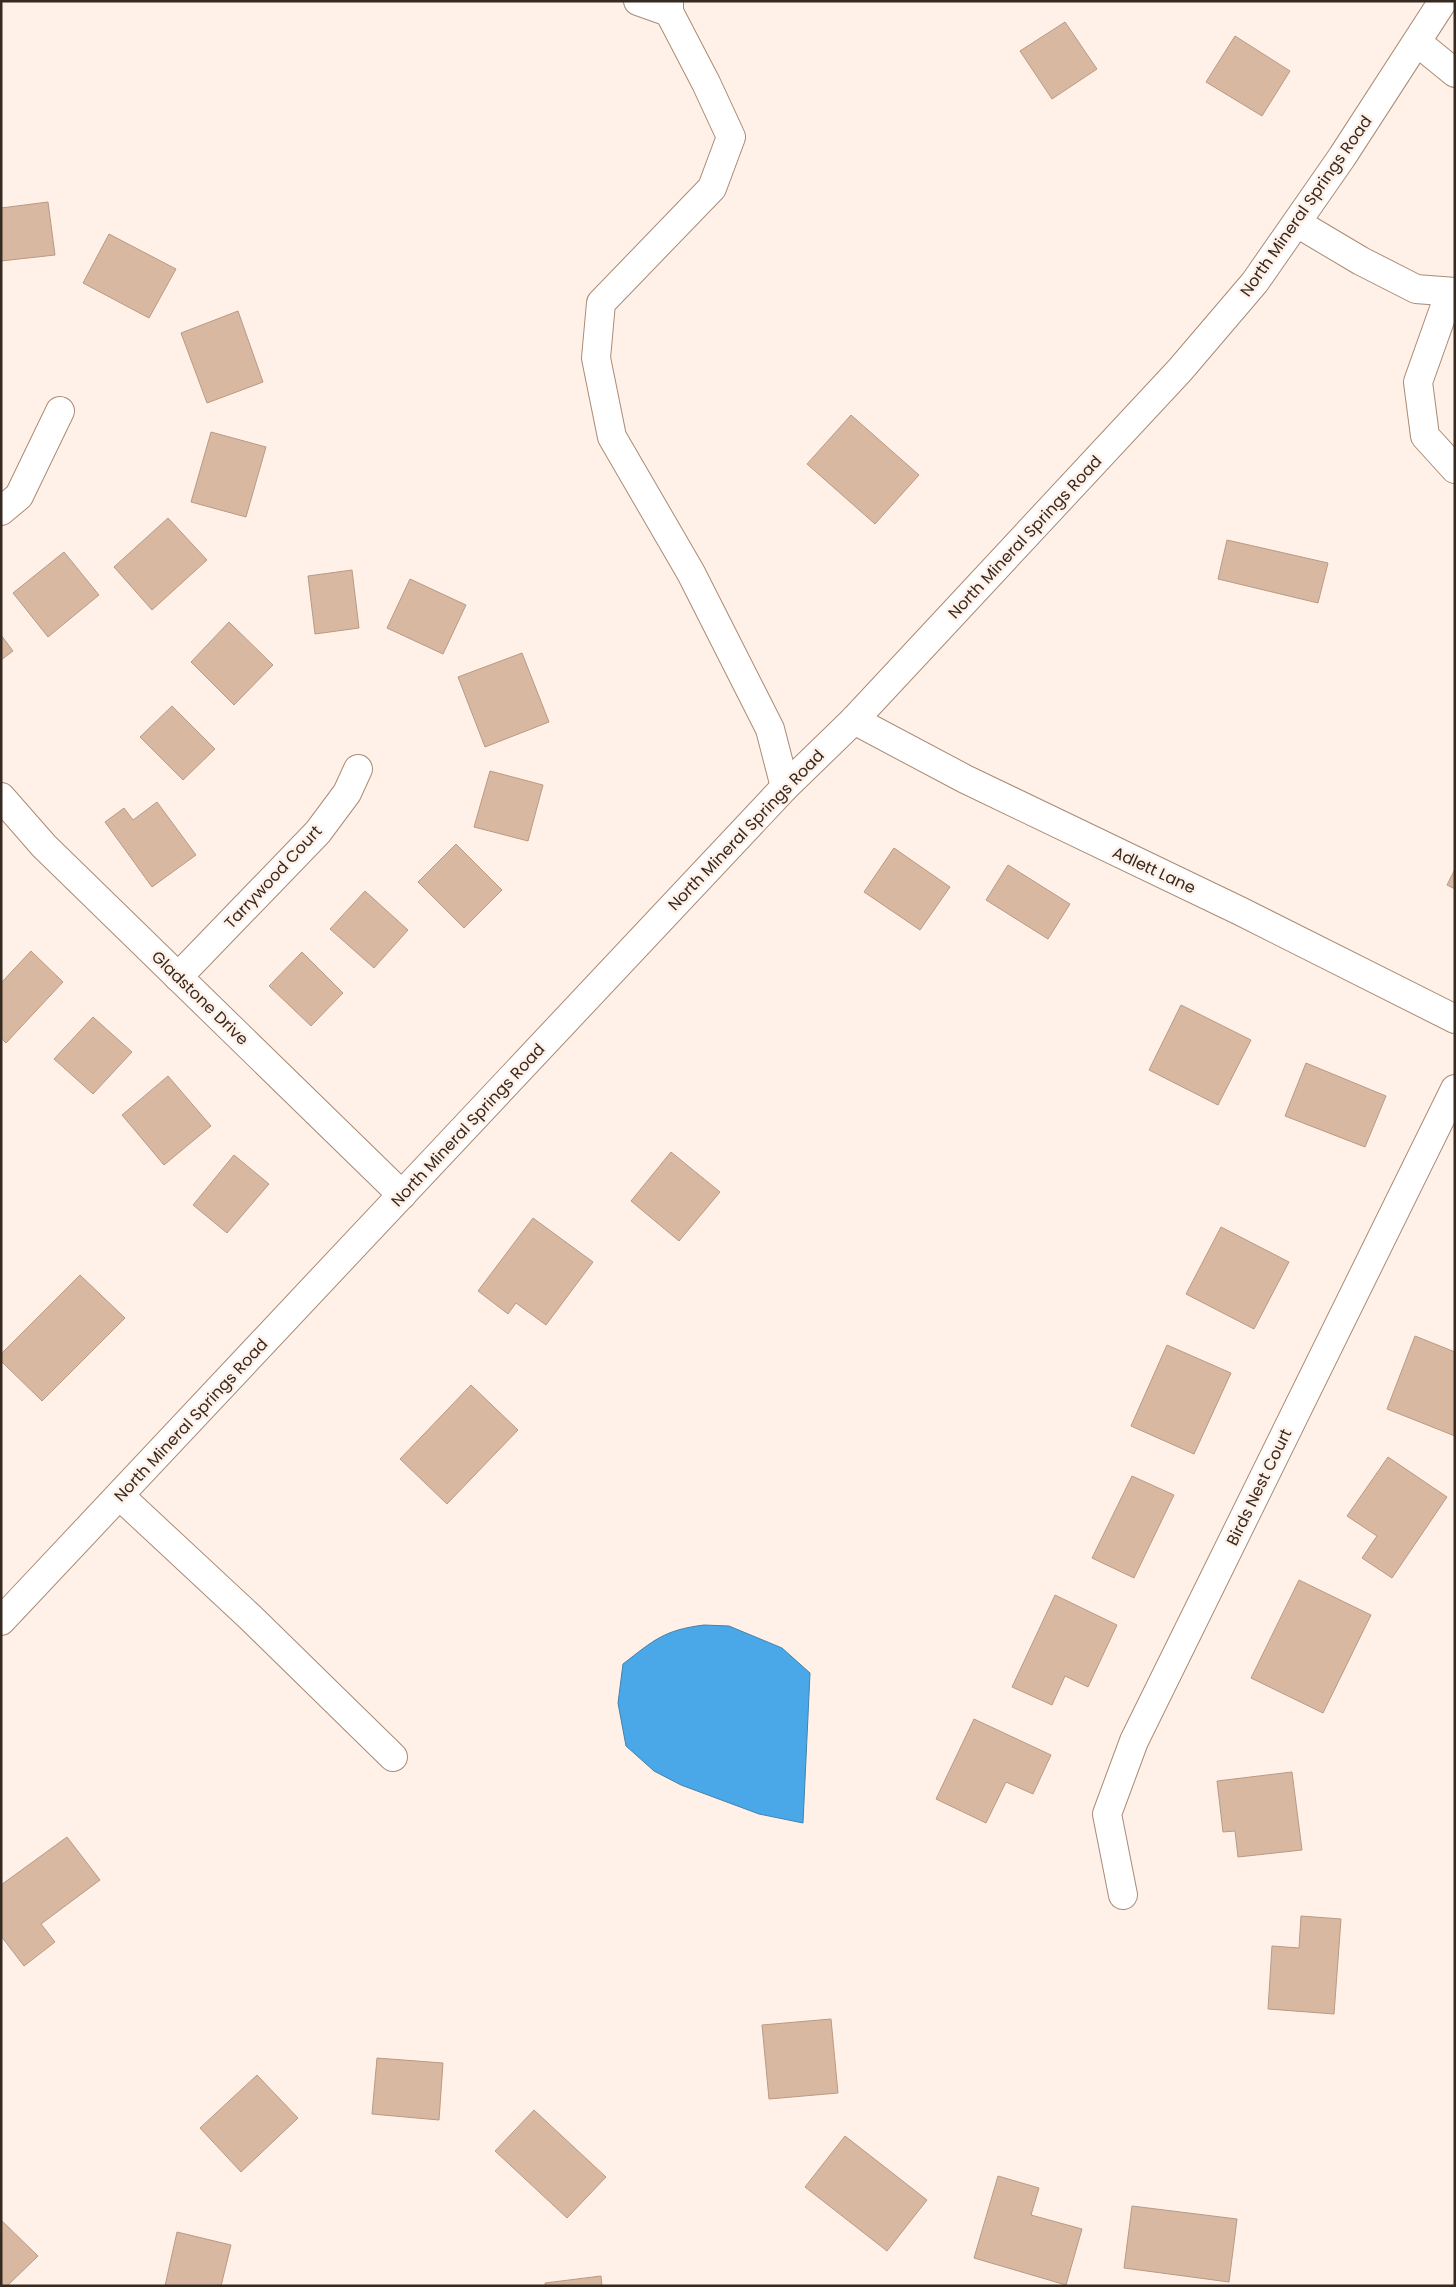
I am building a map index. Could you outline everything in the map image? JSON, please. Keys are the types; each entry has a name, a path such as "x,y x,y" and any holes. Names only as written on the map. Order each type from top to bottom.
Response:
{"street":[{"path":"638,1 669,7 731,137 712,188 601,303 596,358 612,437 691,573 770,729 786,787"},
{"name":"North Mineral Springs Road","path":"1,1621 786,787 854,720 1180,370 1255,282 1298,223 1443,1"},
{"path":"1417,42 1455,73"},
{"path":"1298,223 1360,261 1416,289 1452,292 1418,382 1425,436 1455,469"},
{"path":"1,511 19,496 60,411"},
{"name":"Adlett Lane","path":"854,720 965,779 1240,911 1455,1019"},
{"name":"Tarrywood Court","path":"178,977 318,832 347,793 358,769"},
{"name":"Gladstone Drive","path":"1,797 44,846 402,1195"},
{"name":"Birds Nest Court","path":"1123,1895 1106,1814 1134,1741 1455,1089"},
{"path":"120,1496 251,1618 393,1757"}],"water":[{"path":"704,1625 729,1626 782,1648 810,1673 803,1823 759,1814 681,1785 654,1771 626,1746 618,1703 623,1664 660,1637 690,1627"}],"building":[{"path":"1065,22 1097,69 1052,99 1020,51"},
{"path":"1235,36 1290,71 1262,116 1206,82"},
{"path":"48,202 55,255 1,261 1,208"},
{"path":"109,234 176,269 149,318 83,283"},
{"path":"238,311 263,382 207,403 181,333"},
{"path":"851,415 919,475 875,524 807,464"},
{"path":"211,432 266,447 246,517 191,502"},
{"path":"168,518 207,560 152,610 114,567"},
{"path":"1227,540 1328,563 1318,603 1218,579"},
{"path":"64,552 99,595 48,637 13,593"},
{"path":"352,570 359,628 315,634 308,576"},
{"path":"410,579 466,605 443,654 387,628"},
{"path":"229,622 273,665 234,705 191,662"},
{"path":"1,635 13,651 1,660"},
{"path":"522,653 549,722 485,747 458,677"},
{"path":"172,706 215,749 183,780 140,737"},
{"path":"490,771 543,785 528,841 474,827"},
{"path":"157,802 196,855 152,887 105,822 124,808 133,820"},
{"path":"456,844 502,890 464,928 418,882"},
{"path":"894,848 950,887 920,930 864,892"},
{"path":"1008,865 1070,904 1048,939 986,900"},
{"path":"1455,869 1455,889 1447,885"},
{"path":"365,891 408,930 374,968 330,929"},
{"path":"31,951 63,982 6,1043 1,1038 1,983"},
{"path":"302,952 343,993 311,1026 269,986"},
{"path":"1181,1005 1251,1040 1218,1105 1149,1070"},
{"path":"93,1017 132,1052 93,1094 54,1059"},
{"path":"1306,1063 1386,1096 1365,1147 1285,1116"},
{"path":"168,1076 211,1126 164,1165 122,1115"},
{"path":"671,1152 720,1192 679,1241 631,1201"},
{"path":"234,1155 269,1184 227,1233 193,1205"},
{"path":"533,1218 593,1262 546,1325 516,1303 508,1314 478,1291"},
{"path":"1221,1227 1289,1262 1254,1329 1186,1294"},
{"path":"80,1275 125,1318 42,1401 1,1361 1,1354"},
{"path":"1415,1336 1455,1352 1455,1436 1387,1409"},
{"path":"1167,1345 1231,1373 1194,1454 1131,1426"},
{"path":"471,1385 518,1430 447,1504 400,1459"},
{"path":"1388,1457 1447,1497 1392,1578 1362,1558 1377,1536 1347,1516"},
{"path":"1132,1476 1174,1495 1134,1578 1092,1558"},
{"path":"1299,1580 1371,1615 1323,1713 1251,1678"},
{"path":"1055,1595 1117,1625 1088,1687 1065,1676 1052,1705 1012,1687"},
{"path":"974,1719 1051,1755 1033,1794 1006,1782 986,1823 936,1799"},
{"path":"1292,1772 1302,1850 1238,1857 1235,1831 1223,1832 1217,1781"},
{"path":"67,1837 100,1880 41,1924 55,1942 24,1966 1,1936 1,1885"},
{"path":"1301,1916 1341,1919 1334,2014 1268,2009 1272,1946 1299,1948"},
{"path":"831,2019 838,2093 769,2099 762,2025"},
{"path":"377,2058 443,2063 439,2120 372,2114"},
{"path":"257,2075 298,2118 241,2172 200,2128"},
{"path":"534,2110 606,2177 567,2218 495,2151"},
{"path":"845,2136 927,2200 887,2251 805,2187"},
{"path":"998,2176 1039,2188 1031,2215 1082,2229 1066,2285 974,2258"},
{"path":"1132,2206 1237,2219 1229,2282 1124,2268"},
{"path":"1,2220 38,2256 7,2286 1,2286"},
{"path":"177,2232 231,2245 221,2286 165,2286"},
{"path":"601,2276 602,2286 545,2286 545,2283"}]}
